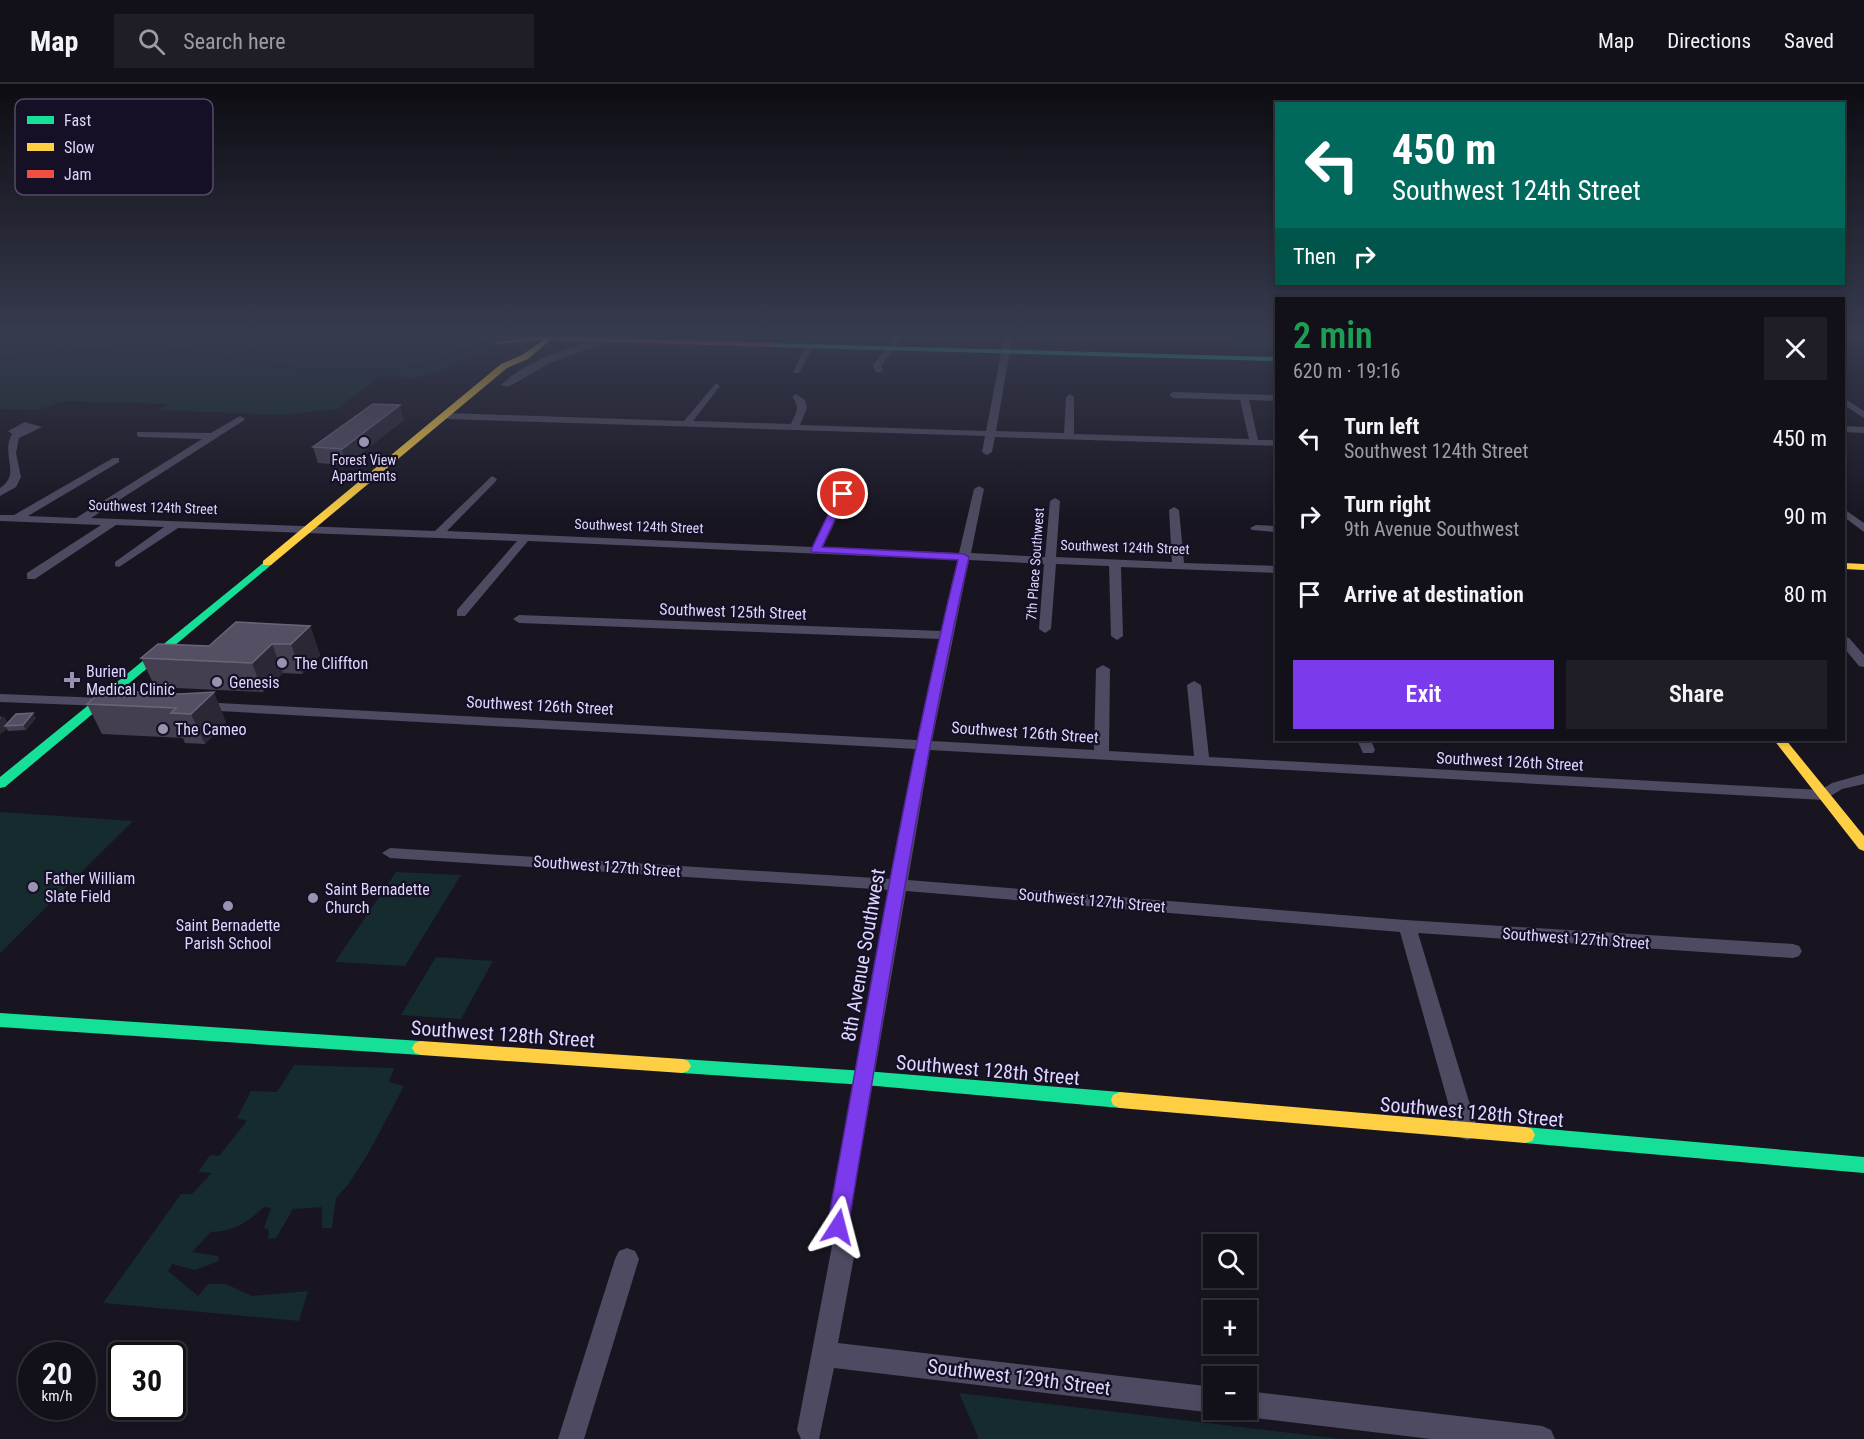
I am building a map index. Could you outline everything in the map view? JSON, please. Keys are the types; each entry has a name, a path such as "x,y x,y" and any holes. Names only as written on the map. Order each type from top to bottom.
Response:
{"main road":[{"path":"0,784 311,530 470,396"},
{"path":"1845,566 1864,567"},
{"path":"1781,741 1864,846"},
{"name":"Southwest 128th Street","path":"0,1020 865,1078 1864,1165"}],"street":[{"path":"687,423 708,396"},
{"path":"987,452 997,396"},
{"path":"1226,396 1275,399"},
{"path":"1069,436 1070,397"},
{"path":"1244,397 1254,442"},
{"path":"794,427 803,408 802,402 796,398"},
{"path":"1845,402 1864,415"},
{"path":"447,416 1275,443"},
{"path":"80,520 237,421 251,423"},
{"path":"1845,429 1862,432"},
{"path":"0,493 12,484 16,477 10,443 20,432"},
{"path":"140,434 212,436"},
{"path":"0,528 116,460"},
{"path":"438,534 492,479"},
{"name":"8th Avenue Southwest","path":"810,1430 844,1246 838,1227 839,1215 865,1078 897,885 945,635 979,489"},
{"path":"816,550 843,494"},
{"name":"7th Place Southwest","path":"1045,629 1055,501"},
{"path":"1174,510 1178,566"},
{"path":"1845,513 1864,529"},
{"name":"Southwest 124th Street","path":"0,518 438,534 1275,570"},
{"path":"31,576 115,521"},
{"path":"119,564 176,524"},
{"path":"1256,528 1275,529"},
{"path":"461,613 525,538"},
{"path":"1115,563 1117,636"},
{"name":"Southwest 125th Street","path":"519,620 945,635"},
{"path":"1845,642 1864,663"},
{"path":"1101,755 1103,669"},
{"path":"1194,685 1202,762"},
{"path":"0,699 124,703"},
{"name":"Southwest 126th Street","path":"182,706 924,743 1202,762 1824,795 1837,786 1864,779"},
{"name":"Southwest 127th Street","path":"390,853 897,885 1407,926 1793,951"},
{"path":"1407,926 1467,1131"},
{"path":"571,1439 627,1259"},
{"name":"Southwest 129th Street","path":"824,1354 1203,1399"},
{"path":"1257,1405 1542,1439"}],"green space":[{"path":"0,396 354,396 337,409 281,415 158,410 169,404 64,401 39,410 0,409"},
{"name":"Father William Slate Field","path":"0,812 133,821 0,953"},
{"path":"396,872 461,875 405,966 335,962"},
{"path":"436,957 493,961 461,1019 401,1015"},
{"path":"294,1065 394,1068 389,1082 404,1086 368,1154 347,1186 336,1198 332,1228 322,1228 322,1207 293,1209 276,1238 268,1239 269,1230 264,1228 271,1208 264,1207 240,1225 219,1232 211,1232 192,1252 218,1256 219,1261 195,1270 172,1264 168,1271 198,1296 208,1284 226,1284 252,1296 308,1291 299,1321 103,1303 181,1194 192,1194 212,1173 198,1172 210,1155 219,1156 247,1121 237,1118 251,1091 277,1092"},
{"path":"959,1393 1340,1439 979,1439"}],"building":[{"path":"373,404 400,405 342,449 313,447"},
{"path":"236,622 310,626 291,644 272,644 252,663 141,658 158,644 209,646"},
{"path":"103,690 180,694 214,692 191,714 171,713 176,708 87,704"},
{"path":"33,713 23,725 5,726 16,714"}],"traffic: fast":[{"path":"0,784 267,563"},
{"path":"0,1020 421,1048"},
{"path":"682,1066 865,1078 1120,1100"},
{"path":"1525,1135 1864,1165"}],"traffic: slow":[{"path":"267,563 468,396"},
{"path":"1845,566 1864,567"},
{"path":"1781,741 1864,846"},
{"path":"421,1048 682,1066"},
{"path":"1120,1100 1525,1135"}],"place":[{"name":"Forest View Apartments","path":"364,442"},
{"name":"The Cliffton","path":"282,663"},
{"name":"Burien Medical Clinic","path":"72,680"},
{"name":"Genesis","path":"217,682"},
{"name":"The Cameo","path":"163,729"},
{"name":"Father William Slate Field","path":"33,887"},
{"name":"Saint Bernadette Church","path":"313,898"},
{"name":"Saint Bernadette Parish School","path":"228,906"}],"route":[{"path":"838,1227 902,861 945,635 964,557 816,550 843,494"}]}
